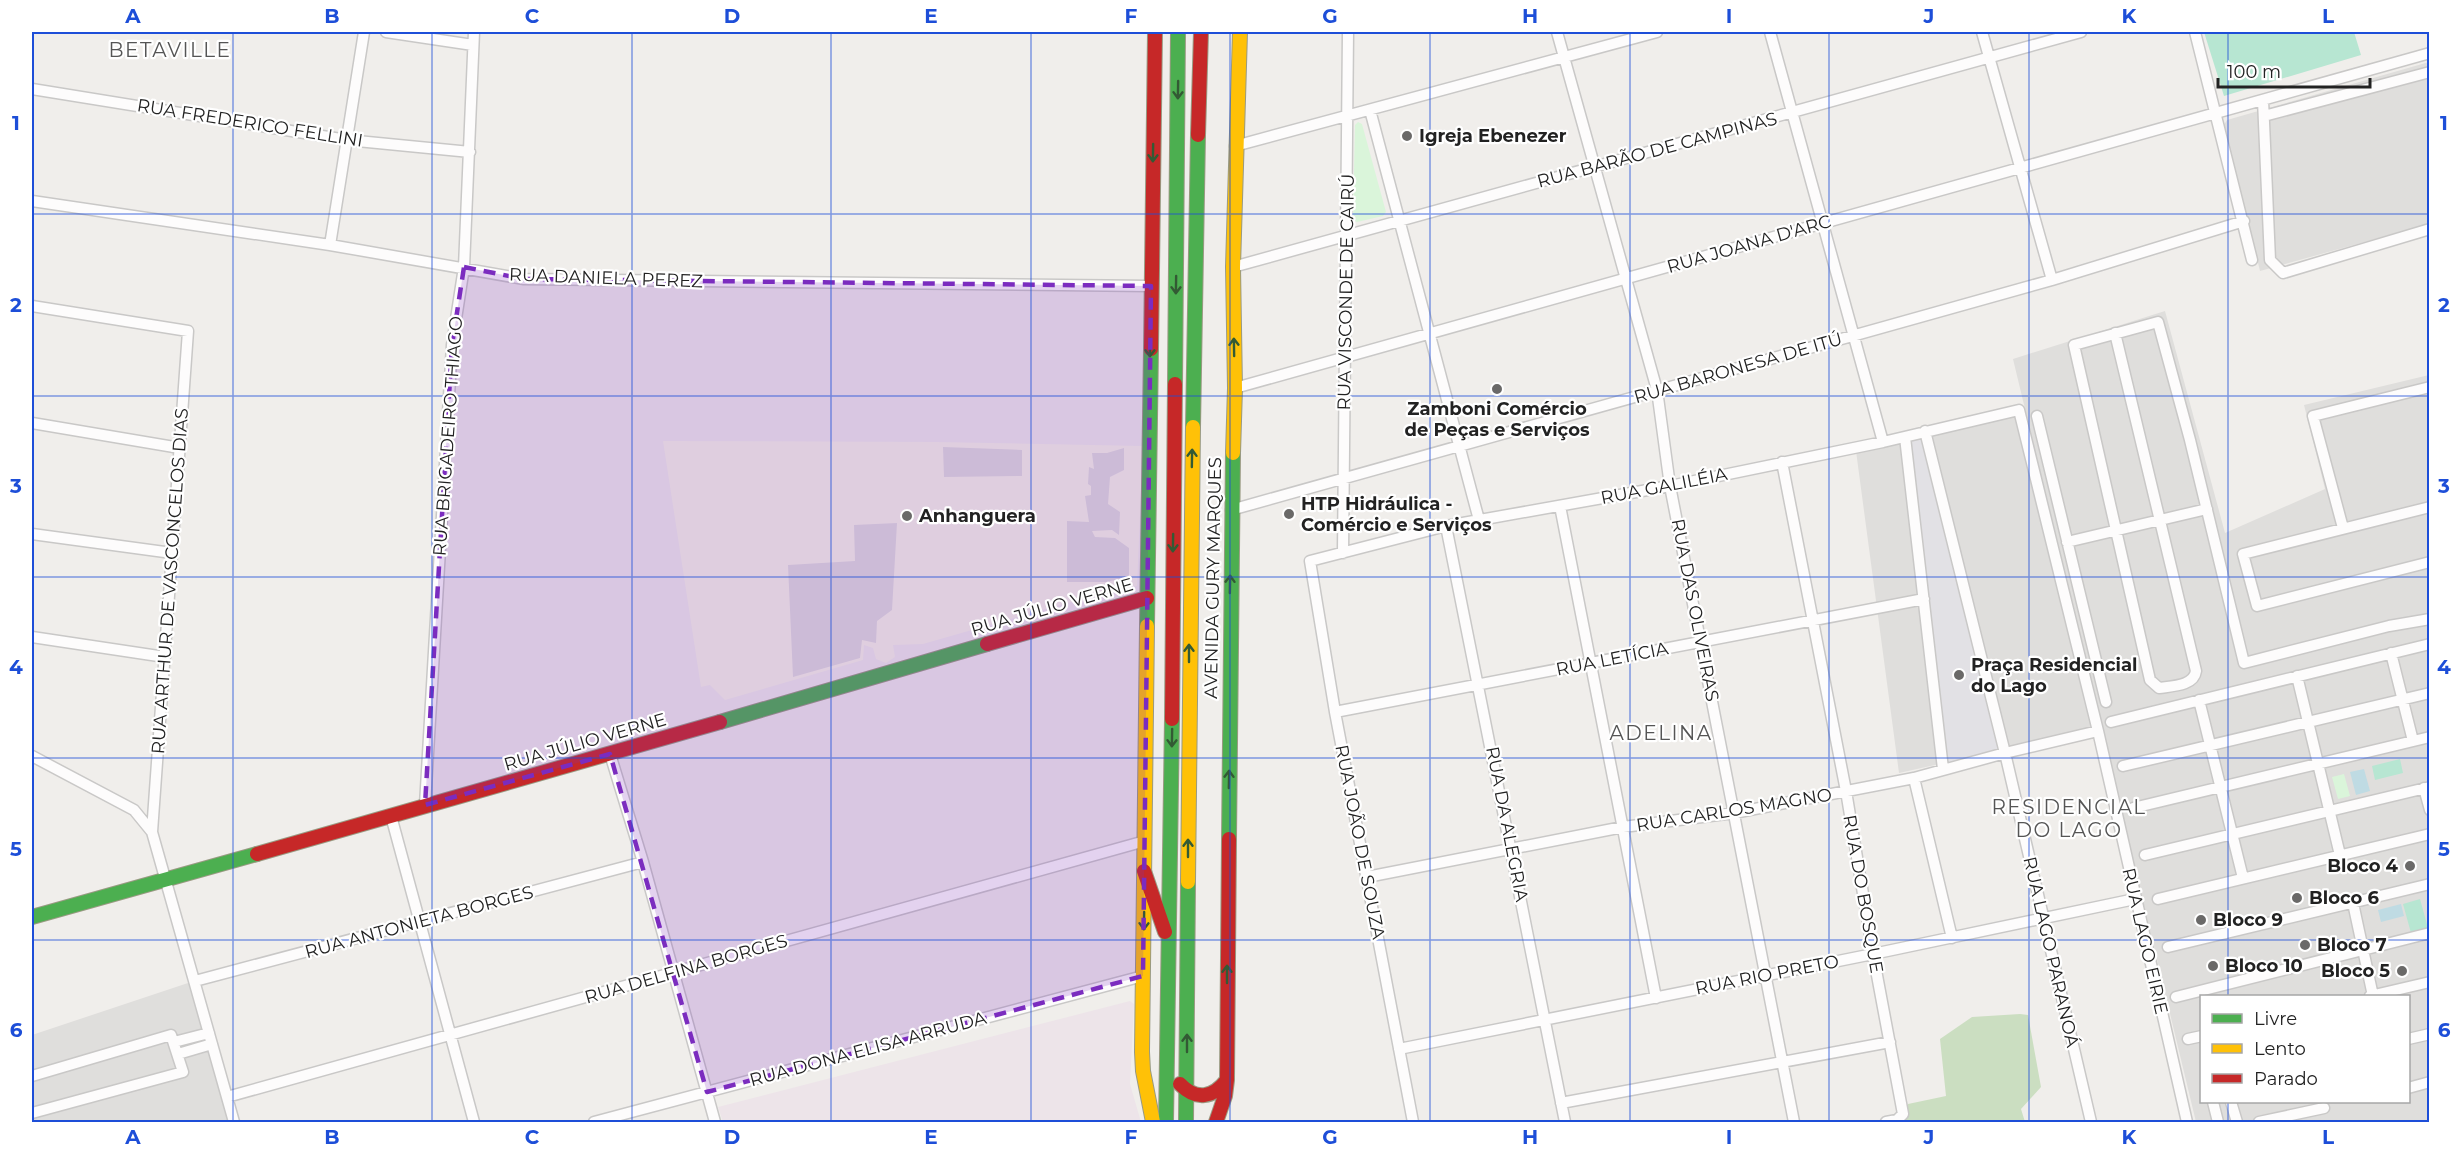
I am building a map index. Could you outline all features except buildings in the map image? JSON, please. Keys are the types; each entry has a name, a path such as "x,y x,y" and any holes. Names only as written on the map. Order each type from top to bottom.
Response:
{"main road":[{"path":"1153,1122 1143,1071 1143,976 1155,32"},
{"path":"1166,1122 1169,1018 1178,32"},
{"name":"AVENIDA GURY MARQUES","path":"1186,1122 1189,644 1201,32"},
{"name":"AVENIDA GURY MARQUES","path":"1216,1122 1225,1096 1227,1080 1231,510 1235,388 1233,267 1240,32"},
{"name":"RUA JÚLIO VERNE","path":"32,917 610,754 1147,598"},
{"path":"1144,871 1169,943"},
{"path":"1169,1018 1175,1075 1186,1092 1196,1096 1212,1095 1218,1092 1227,1080"}],"street":[{"path":"330,245 364,32"},
{"path":"386,32 473,45"},
{"name":"RUA BRIGADEIRO THIAGO","path":"424,806 452,345 464,267 474,32"},
{"name":"RUA VISCONDE DE CAIRÚ","path":"1343,553 1348,32"},
{"name":"RUA DAS OLIVEIRAS","path":"1557,32 1657,390 1670,486 1794,1122"},
{"path":"1235,146 1657,32"},
{"path":"1770,32 1883,442"},
{"path":"1982,32 2022,167 2052,280"},
{"name":"RUA BARÃO DE CAMPINAS","path":"1233,267 2081,32"},
{"path":"2195,32 2252,260"},
{"name":"RUA JOANA D'ARC","path":"1235,388 2430,53"},
{"path":"2264,116 2430,72"},
{"name":"RUA FREDERICO FELLINI","path":"32,89 347,140 470,152"},
{"path":"2263,100 2270,260 2279,271 2283,273 2430,229"},
{"path":"1370,110 1479,520"},
{"name":"RUA DANIELA PEREZ","path":"32,201 330,245 524,279 1151,286"},
{"name":"RUA BARONESA DE ITÚ","path":"1231,510 2052,280 2244,221"},
{"name":"RUA ARTHUR DE VASCONCELOS DIAS","path":"32,306 188,331 152,832"},
{"path":"2115,333 2196,671 2195,676 2189,682 2159,688 2150,680 2074,345 2115,333 2158,322 2244,663 2430,619"},
{"path":"2343,528 2313,416 2430,387"},
{"name":"RUA GALILÉIA","path":"1310,561 1446,526 1670,486 1883,442 2019,410"},
{"name":"RUA LAGO EIRIE","path":"2019,410 2098,731 2187,1122"},
{"path":"2037,416 2106,702"},
{"path":"32,423 180,448"},
{"name":"RUA LAGO PARANOÁ","path":"1925,431 2005,753 2091,1122"},
{"path":"1905,437 1943,769"},
{"name":"RUA DO BOSQUE","path":"1782,462 1846,791 1903,1114 1897,1120 1886,1122"},
{"path":"1560,506 1656,998"},
{"path":"2430,507 2243,554 2257,606 2430,562"},
{"path":"2067,542 2207,509"},
{"name":"RUA DA ALEGRIA","path":"1446,526 1565,1122"},
{"path":"32,534 172,553"},
{"name":"RUA JOÃO DE SOUZA","path":"1310,561 1335,712 1413,1122"},
{"name":"RUA LETÍCIA","path":"1335,712 1924,599"},
{"path":"32,637 165,657"},
{"path":"2111,722 2430,644"},
{"path":"2391,653 2413,741"},
{"path":"2297,676 2340,855"},
{"path":"2123,766 2430,693"},
{"path":"2199,700 2243,878"},
{"name":"RUA CARLOS MAGNO","path":"1367,877 1623,828 1734,813 1914,778 2098,731"},
{"path":"2133,808 2430,737"},
{"path":"610,754 644,862 715,1122"},
{"path":"32,756 134,810 152,832 234,1122"},
{"path":"1914,778 1953,938"},
{"path":"2145,855 2427,788 2430,810"},
{"path":"391,816 474,1122"},
{"path":"2158,899 2430,834"},
{"name":"RUA DELFINA BORGES","path":"227,1097 1145,841"},
{"name":"RUA ANTONIETA BORGES","path":"195,981 644,862"},
{"path":"2168,947 2430,884"},
{"name":"RUA RIO PRETO","path":"1399,1049 1953,938 2135,899"},
{"path":"2353,903 2372,995"},
{"path":"2176,997 2430,933"},
{"name":"RUA DONA ELISA ARRUDA","path":"594,1122 1143,976"},
{"path":"2376,995 2430,982"},
{"path":"174,1042 209,1033"},
{"path":"2410,1039 2430,1034"},
{"path":"32,1076 171,1035 183,1072 32,1113"},
{"path":"2188,1039 2200,1036"},
{"path":"1562,1103 1890,1042"},
{"path":"178,1054 212,1044"},
{"path":"2410,1088 2430,1082"},
{"path":"2213,1103 2218,1122"},
{"path":"2232,1103 2237,1122"},
{"path":"2259,1122 2324,1108"}],"highlighted area":[{"path":"464,267 524,279 1151,286 1143,976 707,1092 610,754 425,805 452,345"}],"shaded area":[{"path":"2429,62 2429,224 2260,271 2224,125 2227,120"},
{"path":"2165,311 2225,533 2325,489 2304,405 2429,375 2429,1122 2196,1122 2013,359"},
{"name":"RESIDENCIAL DO LAGO","path":"2017,414 2096,729 1899,773 1856,451"},
{"name":"Praça Residencial do Lago","path":"1924,435 2001,751 1945,763 1906,439"},
{"name":"Anhanguera","path":"663,441 936,442 1143,446 1137,586 1056,606 923,644 893,645 895,657 886,663 876,659 873,648 864,645 863,660 725,700 710,685 701,687"},
{"path":"943,447 1022,450 1022,476 944,477"},
{"path":"1124,448 1124,470 1110,477 1108,504 1120,512 1119,535 1112,530 1092,531 1095,537 1115,538 1129,548 1129,577 1106,582 1067,582 1067,521 1089,522 1085,496 1091,495 1091,486 1088,484 1089,467 1094,469 1092,453 1107,453"},
{"path":"897,523 892,610 877,621 876,643 862,640 860,658 793,677 788,565 855,561 854,525"},
{"path":"194,981 233,1122 32,1122 32,1035"},
{"path":"1130,1001 1134,1004 1130,1084 1141,1122 723,1122 718,1107"}],"green space":[{"path":"2204,32 2354,32 2361,55 2224,96"},
{"path":"1358,122 1362,124 1386,212 1383,216 1357,222 1353,220 1355,125"},
{"path":"2400,759 2403,773 2375,780 2372,766"},
{"path":"2344,774 2350,796 2338,799 2332,777"},
{"path":"2420,899 2428,928 2411,933 2403,904"},
{"path":"2028,1015 2041,1087 2021,1109 2025,1122 1903,1122 1908,1104 1946,1096 1940,1039 1972,1017"}],"water":[{"path":"2364,769 2370,791 2356,795 2350,772"},
{"path":"2401,904 2404,916 2381,922 2378,910"}],"traffic: fast":[{"path":"1175,384 1178,32"},
{"path":"1193,427 1198,135"},
{"path":"1147,626 1151,349"},
{"path":"1229,839 1233,453"},
{"path":"720,722 987,644"},
{"path":"1166,1122 1172,719"},
{"path":"32,917 257,854"},
{"path":"1186,1122 1188,882"}],"traffic: slow":[{"path":"1233,453 1235,388 1233,267 1240,32"},
{"path":"1188,882 1193,427"},
{"path":"1147,626 1142,1052 1143,1071 1153,1122"}],"traffic: jam":[{"path":"1151,349 1155,32"},
{"path":"1198,135 1201,32"},
{"path":"1172,719 1175,384"},
{"path":"987,644 1147,598"},
{"path":"257,854 720,722"},
{"path":"1216,1122 1225,1096 1227,1080 1229,839"},
{"path":"1144,871 1165,932"},
{"path":"1180,1084 1192,1093 1204,1095 1216,1091 1227,1080"}],"place":[{"name":"Igreja Ebenezer","path":"1407,136"},
{"name":"Zamboni Comércio de Peças e Serviços","path":"1497,389"},
{"name":"HTP Hidráulica - Comércio e Serviços","path":"1289,514"},
{"name":"Anhanguera","path":"907,516"},
{"name":"Praça Residencial do Lago","path":"1959,675"},
{"name":"Bloco 4","path":"2410,866"},
{"name":"Bloco 6","path":"2297,898"},
{"name":"Bloco 9","path":"2201,920"},
{"name":"Bloco 7","path":"2305,945"},
{"name":"Bloco 10","path":"2213,966"},
{"name":"Bloco 5","path":"2402,971"}],"district":[{"name":"BETAVILLE","path":"170,50"},
{"name":"ADELINA","path":"1661,733"},
{"name":"RESIDENCIAL DO LAGO","path":"2069,818"}]}
